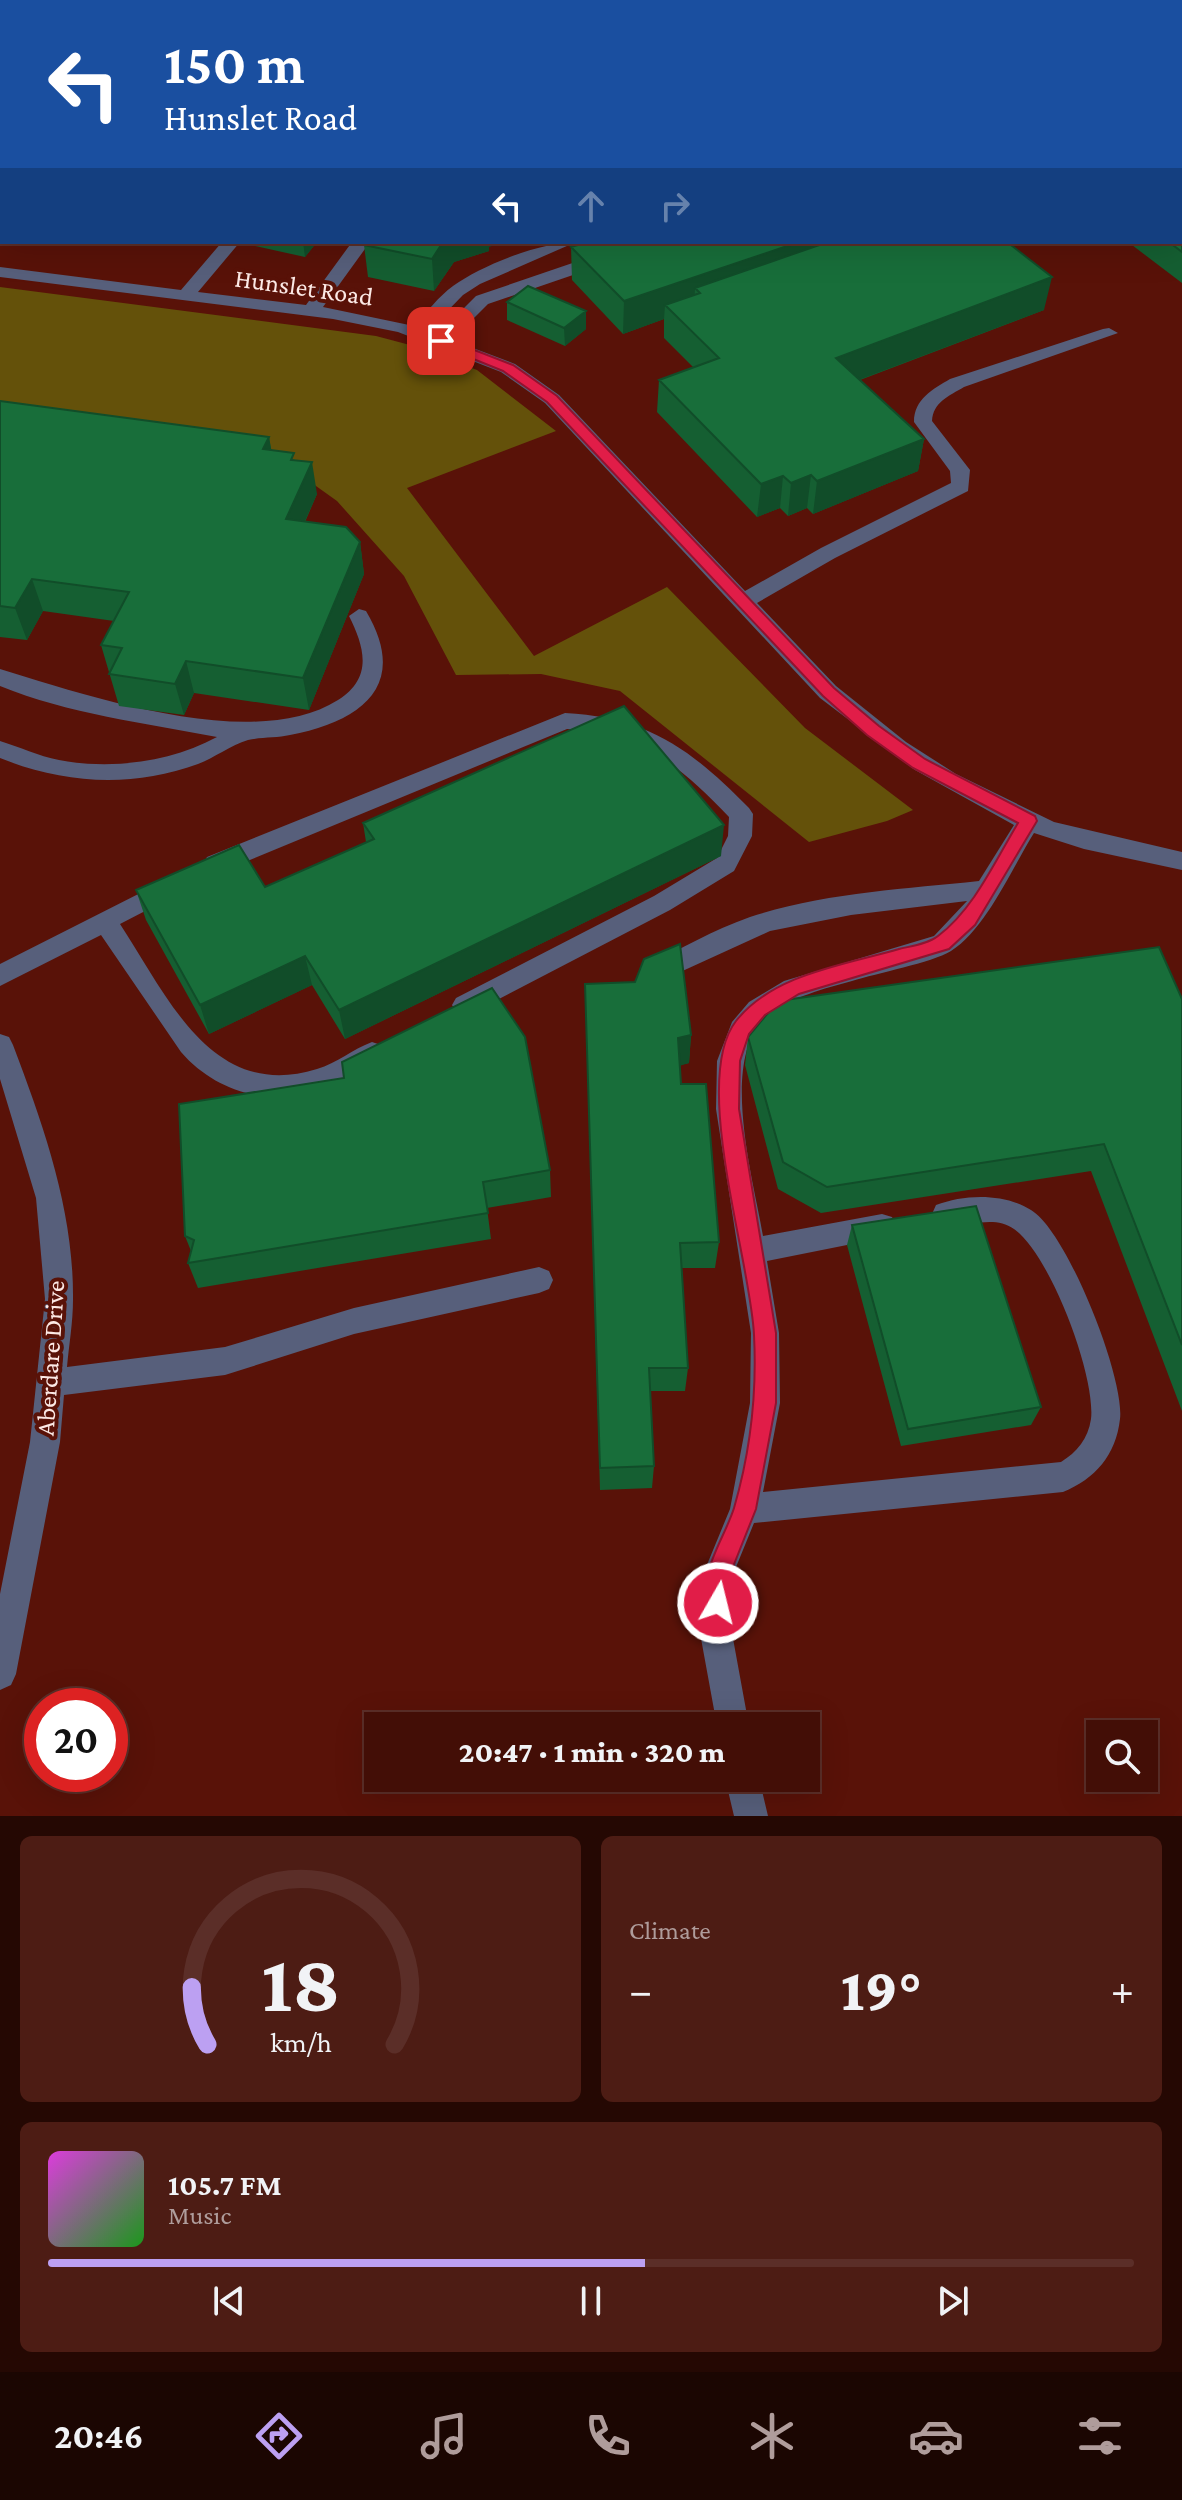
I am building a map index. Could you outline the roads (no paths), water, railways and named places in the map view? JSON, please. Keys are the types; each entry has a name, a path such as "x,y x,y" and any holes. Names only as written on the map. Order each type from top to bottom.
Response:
{"street":[{"path":"184,297 229,244"},
{"path":"311,311 360,244"},
{"path":"417,333 457,291 474,280 562,244"},
{"path":"441,341 482,300 615,255"},
{"name":"Hunslet Road","path":"0,272 311,311 417,333 508,368 552,399 828,692 873,731 919,763 1029,821 1111,845 1182,861"},
{"path":"743,602 828,553 961,486 960,470 923,422 924,410 936,396 969,379 1109,333"},
{"path":"0,677 60,700 246,731 301,726 334,715 365,693 377,666 375,645 359,616"},
{"path":"0,976 216,863 565,721 598,721 626,727 653,739 684,760 741,814 740,836 726,864 662,903 450,1013"},
{"path":"0,749 43,766 133,772 174,764 215,751 246,731"},
{"path":"730,1712 716,1633 719,1572 745,1509 765,1403 765,1333 729,1109 730,1061 741,1030 758,1009 793,988 942,944 968,919 1029,821"},
{"path":"626,989 710,945 769,922 884,901 988,889"},
{"path":"105,921 212,1069 244,1083 278,1086 323,1079 394,1042"},
{"name":"Aberdare Drive","path":"0,1045 26,1113 50,1198 59,1299 45,1442 0,1674"},
{"path":"745,1509 1063,1477 1084,1468 1095,1453 1107,1414 1096,1360 1051,1250 1040,1231 1023,1219 994,1210 971,1209 752,1251"},
{"path":"51,1383 225,1361 354,1321 539,1280"},
{"path":"745,1792 751,1816"}]}
